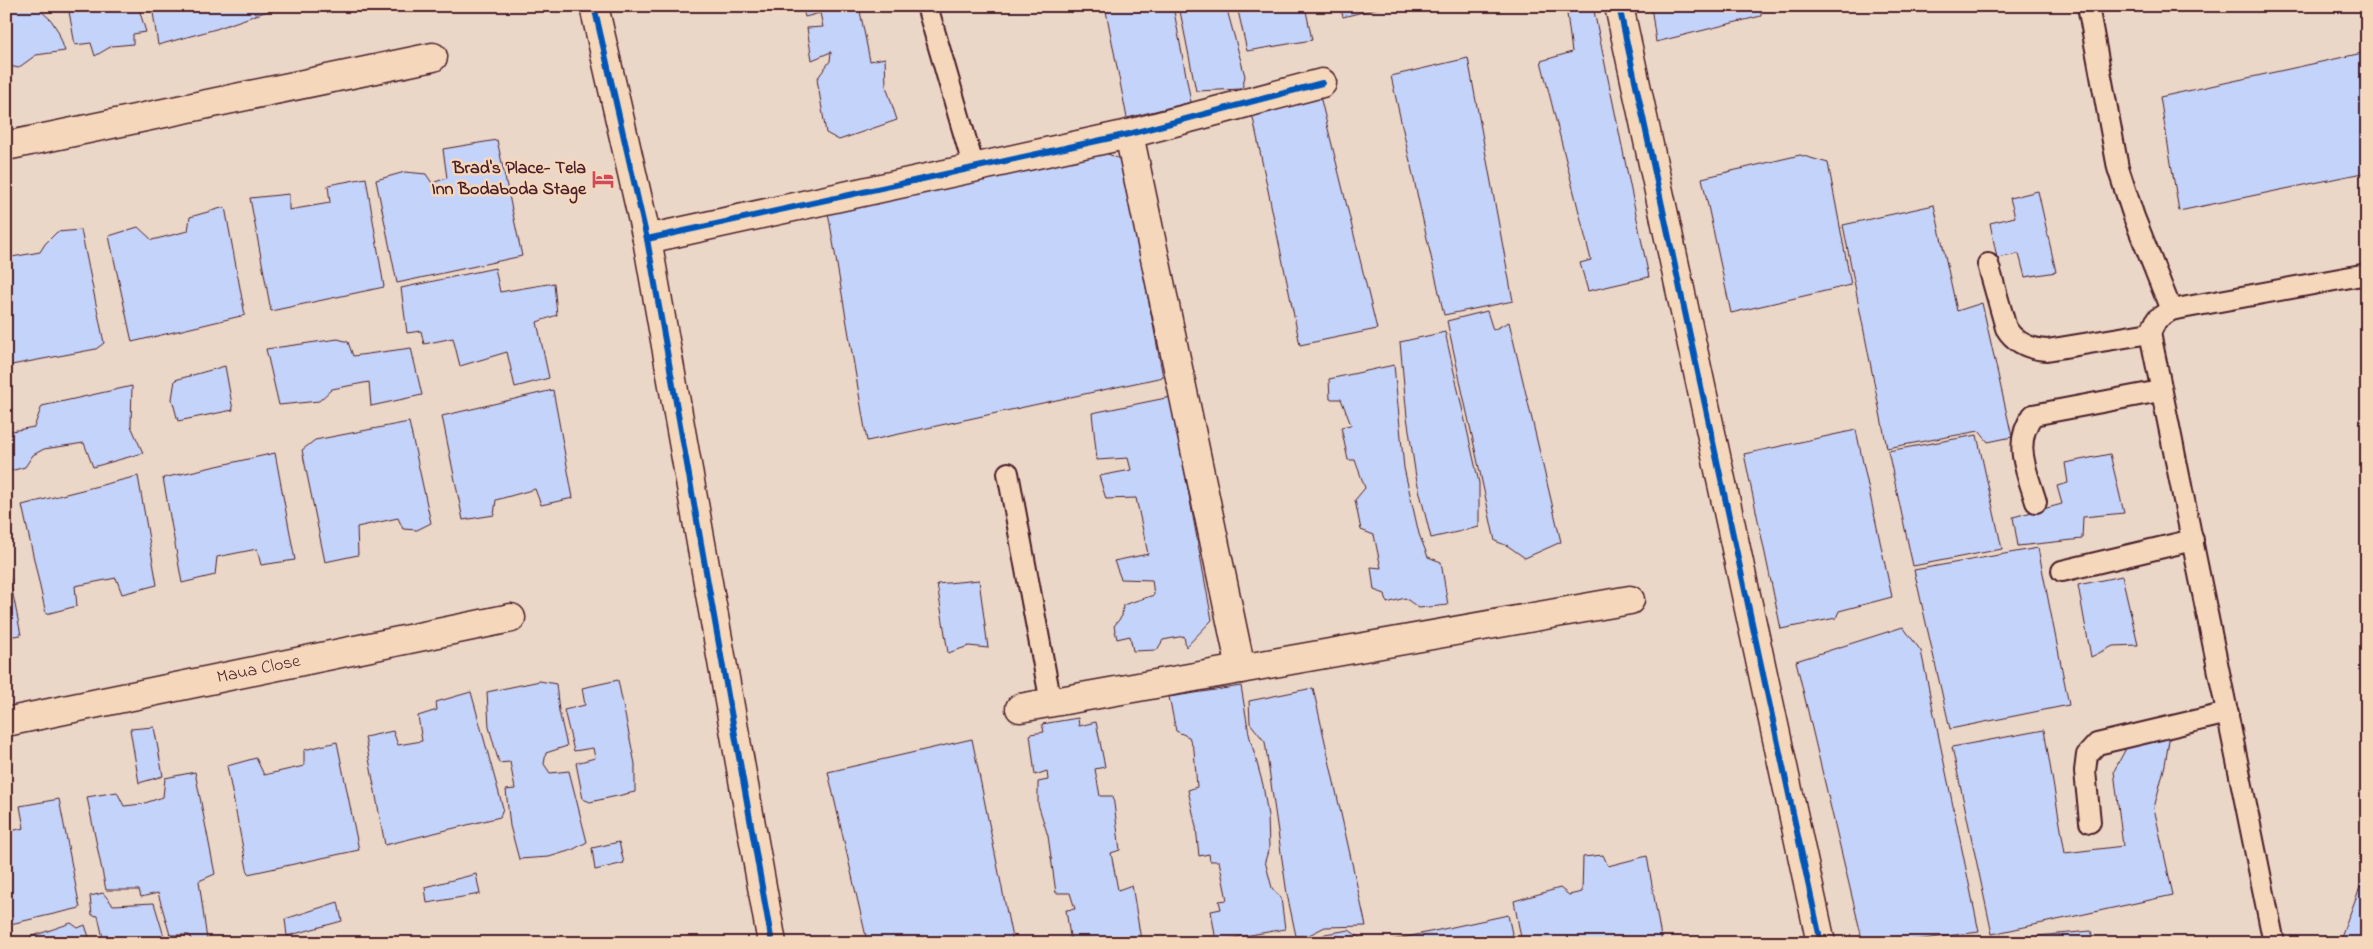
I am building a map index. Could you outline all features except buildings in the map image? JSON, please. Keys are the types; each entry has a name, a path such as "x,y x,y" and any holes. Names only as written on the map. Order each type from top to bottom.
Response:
{"street":[{"path":"594,6 647,239 772,943"},
{"path":"1619,6 1821,943"},
{"path":"6,146 433,56"},
{"path":"647,239 1129,134 1322,83"},
{"path":"1129,134 1241,669"},
{"path":"1020,708 1630,600"},
{"name":"Maua Close","path":"6,722 511,618"}],"lane":[{"path":"927,6 974,168"},
{"path":"2088,6 2118,168 2134,217 2171,310"},
{"path":"1988,264 2006,328 2011,336 2030,347 2047,350 2150,333"},
{"path":"2274,943 2193,540 2160,391 2150,333 2157,319 2171,310 2367,274"},
{"path":"2036,502 2021,441 2025,426 2033,415 2160,391"},
{"path":"1008,473 1051,703"},
{"path":"2062,571 2193,540"},
{"path":"2090,822 2085,771 2087,755 2097,744 2228,713"}],"cycle path":[{"path":"594,6 647,239 772,943"},
{"path":"1619,6 1821,943"},
{"path":"647,239 1129,134 1322,83"}],"place":[{"name":"Brad's Place- Tela Inn Bodaboda Stage","path":"603,179"}]}
